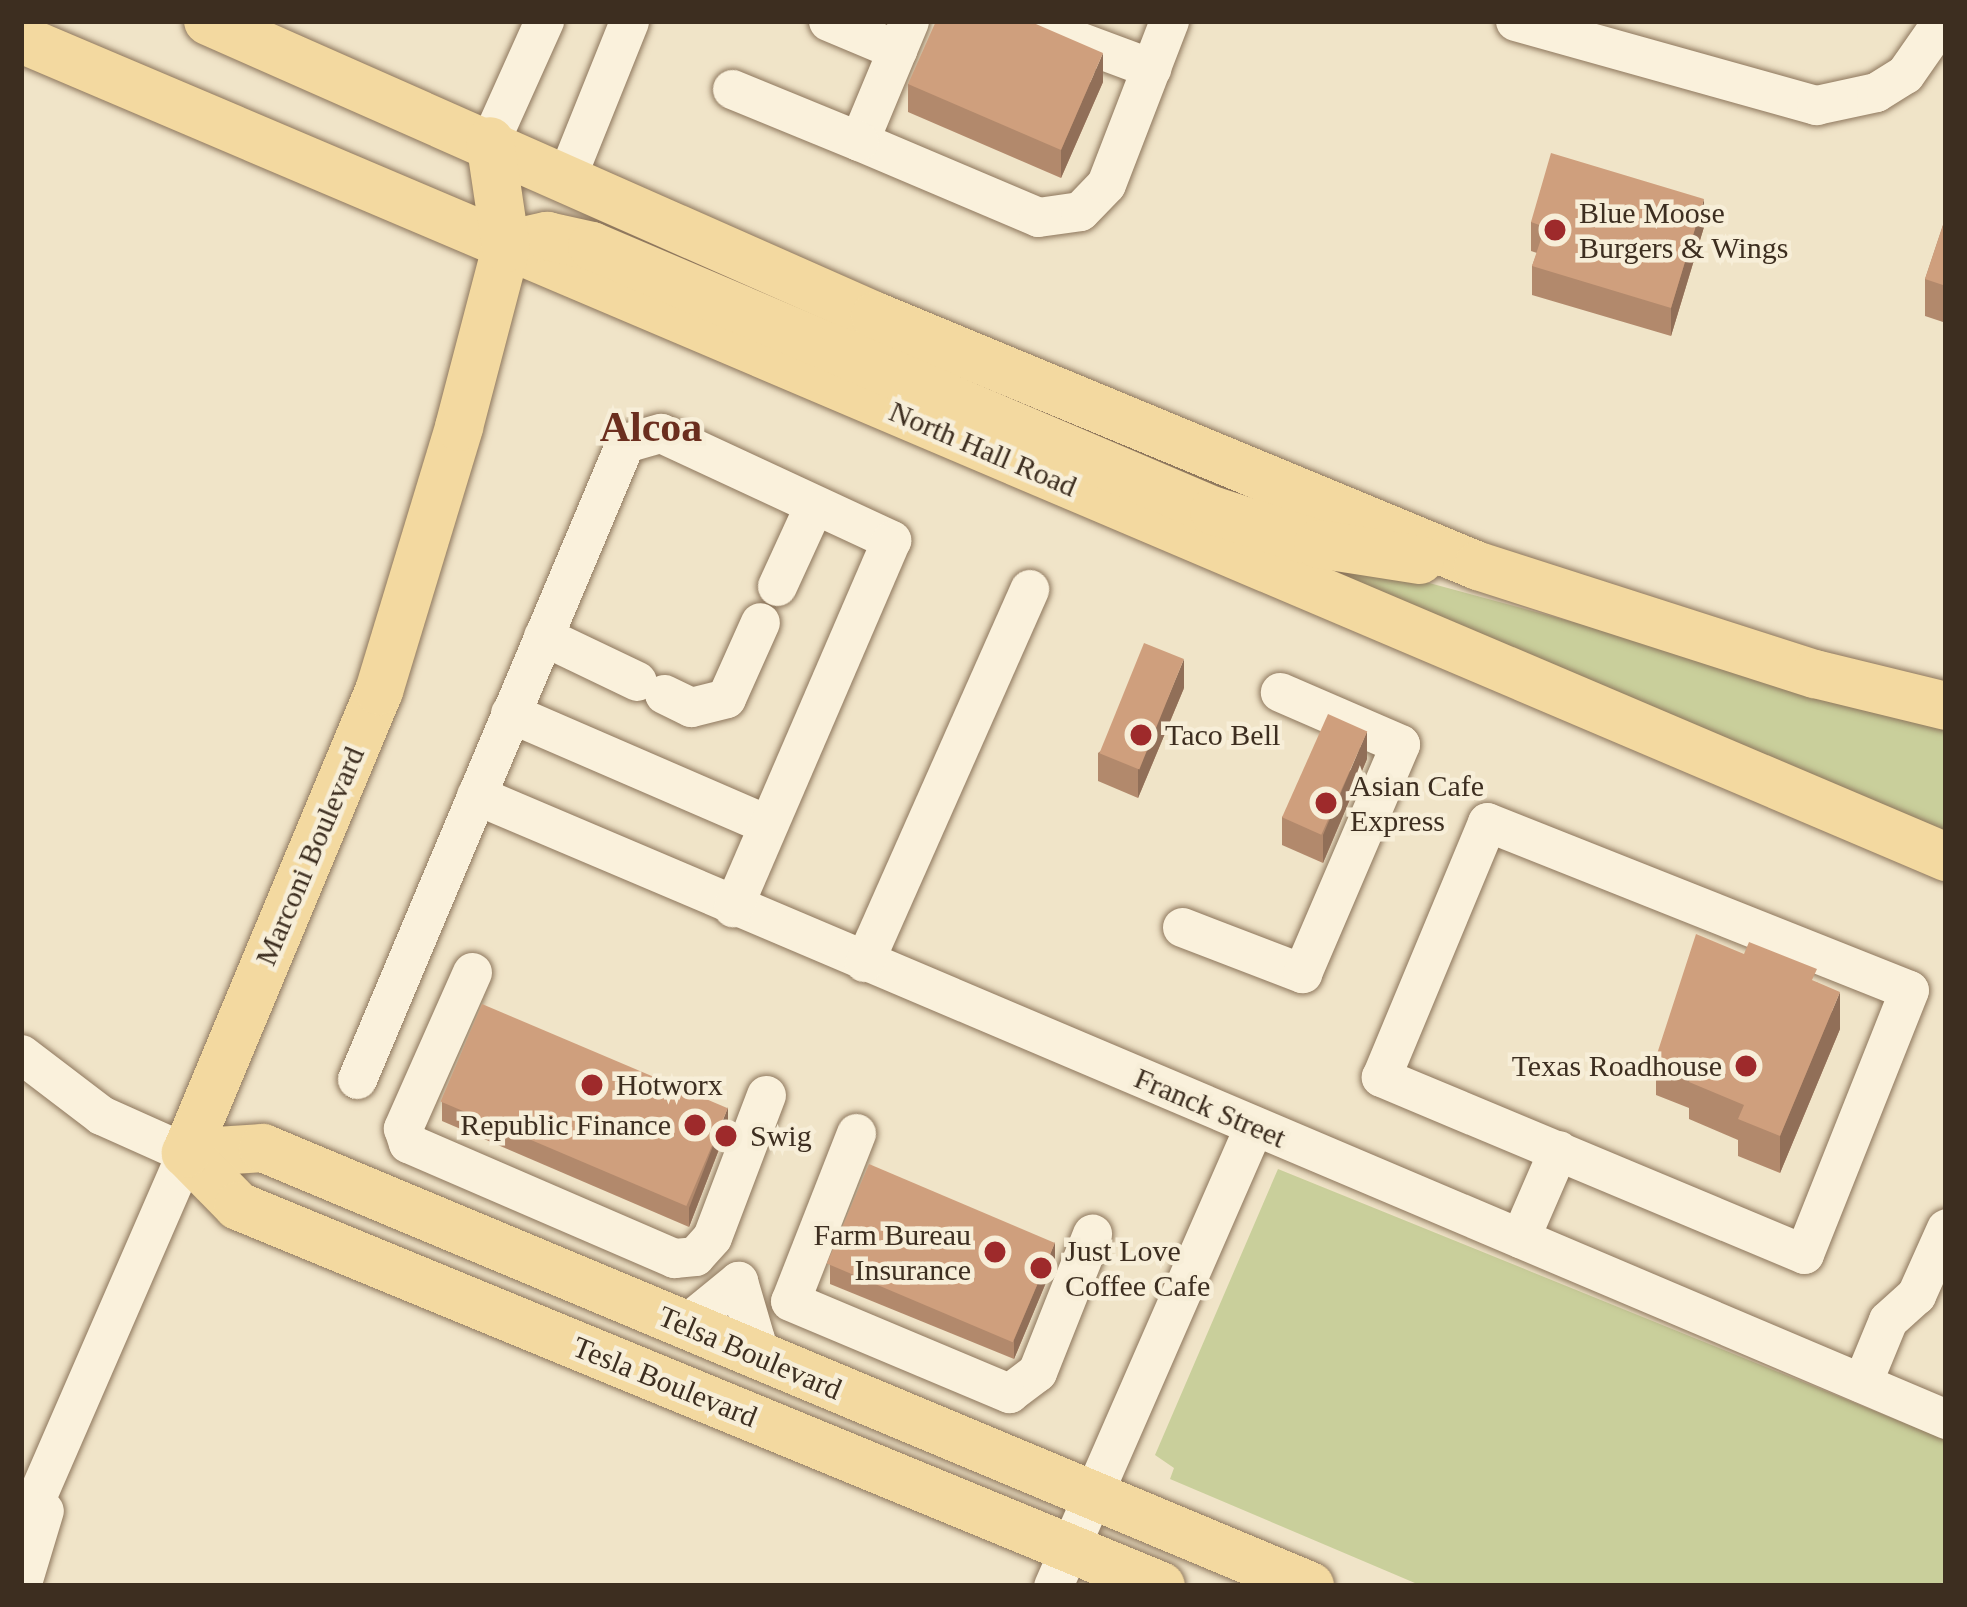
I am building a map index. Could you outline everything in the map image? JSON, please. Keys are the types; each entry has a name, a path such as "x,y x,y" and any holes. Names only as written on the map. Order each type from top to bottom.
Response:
{"main road":[{"path":"208,21 1478,566 1815,674 1946,706"},
{"name":"North Hall Road","path":"21,39 1946,857"},
{"name":"Marconi Boulevard","path":"186,1153 379,691 506,248 490,141"},
{"name":"Marconi Boulevard","path":"506,248 566,178"},
{"path":"506,248 547,236 592,247 1214,511 1376,556 1478,566"},
{"name":"Telsa Boulevard","path":"186,1153 263,1148 1310,1586"},
{"name":"Tesla Boulevard","path":"186,1153 238,1206 1060,1567 1162,1586"}],"street":[{"path":"490,141 544,21"},
{"path":"566,178 629,21"},
{"path":"828,21 903,35 859,141"},
{"path":"732,89 1038,217 1080,211 1106,184 1168,21"},
{"path":"1515,21 1656,37 1816,105 1843,104 1905,74 1942,21"},
{"path":"1060,29 1151,68"},
{"path":"357,1079 625,443 661,433 890,540 733,908"},
{"path":"777,586 814,505"},
{"path":"864,962 1029,589"},
{"path":"543,636 691,707 725,698 760,622"},
{"path":"1181,927 1302,973 1400,744 1280,692"},
{"path":"511,712 766,824"},
{"name":"Franck Street","path":"476,795 1946,1419"},
{"path":"1486,822 1909,990 1804,1254 1558,1150 1381,1077 1486,822"},
{"path":"472,972 403,1128 408,1143 674,1258 694,1256 712,1237 766,1095"},
{"path":"21,1054 101,1115 186,1153"},
{"path":"1060,1567 1254,1126"},
{"path":"856,1133 790,1301 1010,1394 1037,1372 1092,1234"},
{"path":"1520,1238 1558,1150"},
{"name":"Marconi Boulevard","path":"21,1532 63,1448 186,1153"},
{"path":"1862,1383 1888,1320 1931,1302 1946,1228"},
{"name":"Marconi Boulevard","path":"21,1586 63,1448"}],"green space":[{"path":"1208,523 1946,723 1946,833"},
{"path":"1278,1169 1946,1440 1946,1586 1422,1586 1170,1479 1174,1468 1155,1455"}],"building":[{"path":"936,21 1029,21 1103,53 1061,150 908,84"},
{"path":"1551,153 1704,199 1671,308 1532,266 1545,227 1531,222"},
{"path":"1946,216 1946,286 1925,279"},
{"path":"1144,643 1184,659 1139,769 1099,753"},
{"path":"1328,714 1367,731 1321,835 1282,817"},
{"name":"Texas Roadhouse","path":"1696,934 1744,954 1749,942 1817,969 1812,980 1840,992 1780,1136 1738,1119 1744,1105 1689,1082 1693,1072 1656,1057"},
{"path":"482,1004 728,1108 686,1206 441,1102"},
{"path":"869,1164 1055,1243 1013,1342 827,1263"}],"place":[{"name":"Blue Moose Burgers & Wings","path":"1555,230"},
{"name":"Taco Bell","path":"1141,735"},
{"name":"Asian Cafe Express","path":"1326,803"},
{"name":"Texas Roadhouse","path":"1746,1066"},
{"name":"Hotworx","path":"592,1085"},
{"name":"Republic Finance","path":"695,1125"},
{"name":"Swig","path":"726,1136"},
{"name":"Farm Bureau Insurance","path":"995,1252"},
{"name":"Just Love Coffee Cafe","path":"1041,1268"}],"district":[{"name":"Alcoa","path":"651,427"}]}
